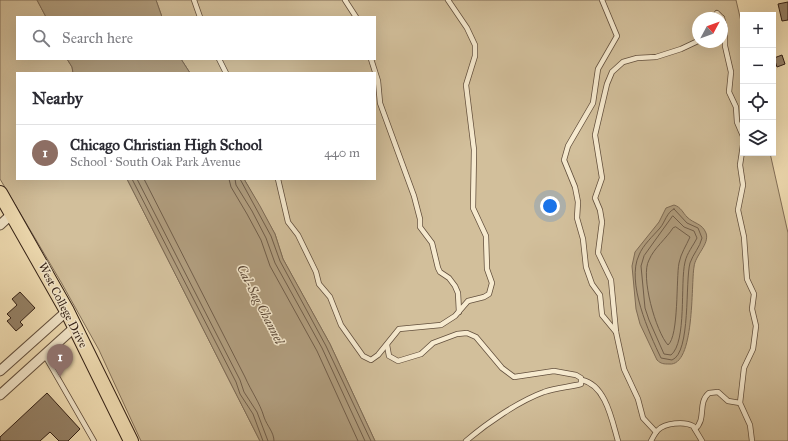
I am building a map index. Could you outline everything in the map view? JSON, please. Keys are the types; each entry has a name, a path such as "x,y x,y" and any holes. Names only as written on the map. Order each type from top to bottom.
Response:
{"main road":[{"name":"West College Drive","path":"0,192 67,310 131,441"}],"street":[{"path":"0,225 13,213"},
{"path":"0,371 67,310"},
{"path":"0,395 43,354 75,327"}],"lane":[{"path":"194,0 200,16"},
{"path":"345,0 355,16"},
{"path":"278,180 283,194 288,222 298,235 316,272 319,284 330,297 343,328 363,356 367,358 374,358 387,345 399,329 437,327 459,312 468,301 487,296 491,291 492,283 487,269 487,241 485,230 473,208 474,150 466,85 475,56 475,45 467,28 448,0"},
{"path":"602,0 607,15 616,29 617,36 598,69 593,103 568,146 564,160 577,196 577,218 583,239 586,267 592,284 600,295 602,315 616,332"},
{"path":"656,432 643,418 638,399 624,369 616,332 611,280 598,253 602,222 600,210 594,198 602,178 595,135 607,84 612,72 623,62 637,58 656,57 692,44"},
{"path":"725,48 731,72 729,92 736,107 737,122 740,129"},
{"path":"220,60 226,72"},
{"path":"370,60 375,72"},
{"path":"376,76 380,103 405,169 419,214 420,227 432,242 436,262 440,272 449,278 455,286 459,312"},
{"path":"741,156 740,165 743,185 738,210 745,241 747,278 754,294 752,308 756,326 753,349 744,368 740,403 750,425 752,441"},
{"path":"387,345 389,356 398,361 421,354 433,343 457,334 467,333 476,337 502,368 514,376 554,371 576,375 582,380 594,385 601,394 618,441"},
{"path":"43,354 92,440"},
{"path":"466,441 478,431 531,397 554,389 580,384 582,380"},
{"path":"695,429 702,419 703,402 709,393 718,392 728,401 740,403"},
{"path":"651,441 656,432 665,425 682,423 691,425 702,441"}],"shaded area":[{"path":"0,0 37,0 45,16 16,16 16,60 68,60 72,67 73,72 16,72 16,180 128,180 260,441 141,441 99,350 0,179"},
{"path":"156,0 736,0 740,17 740,156 771,156 788,233 788,441 375,441 330,344 283,259 275,234 245,180 376,180 376,72 189,72 182,60 376,60 376,16 162,16"}],"water":[{"path":"37,0 156,0 162,16 45,16"},
{"path":"68,60 182,60 189,72 73,72 72,67"},
{"name":"Cal-Sag Channel","path":"128,180 245,180 275,234 283,259 330,344 375,441 260,441"},
{"path":"674,205 690,219 700,225 707,237 694,267 692,306 688,339 683,352 677,361 666,364 657,360 640,324 636,309 632,266 635,252 659,222 666,208"}],"building":[{"path":"788,2 788,20 782,21 778,4"},
{"path":"782,55 785,64 777,67 776,57"},
{"path":"20,292 35,308 20,322 23,325 16,331 7,321 11,318 7,314 17,305 12,299"},
{"path":"47,393 80,429 68,441 59,441 50,432 40,441 0,441 0,437"}],"place":[{"name":"Chicago Christian High School","path":"60,377"}]}
